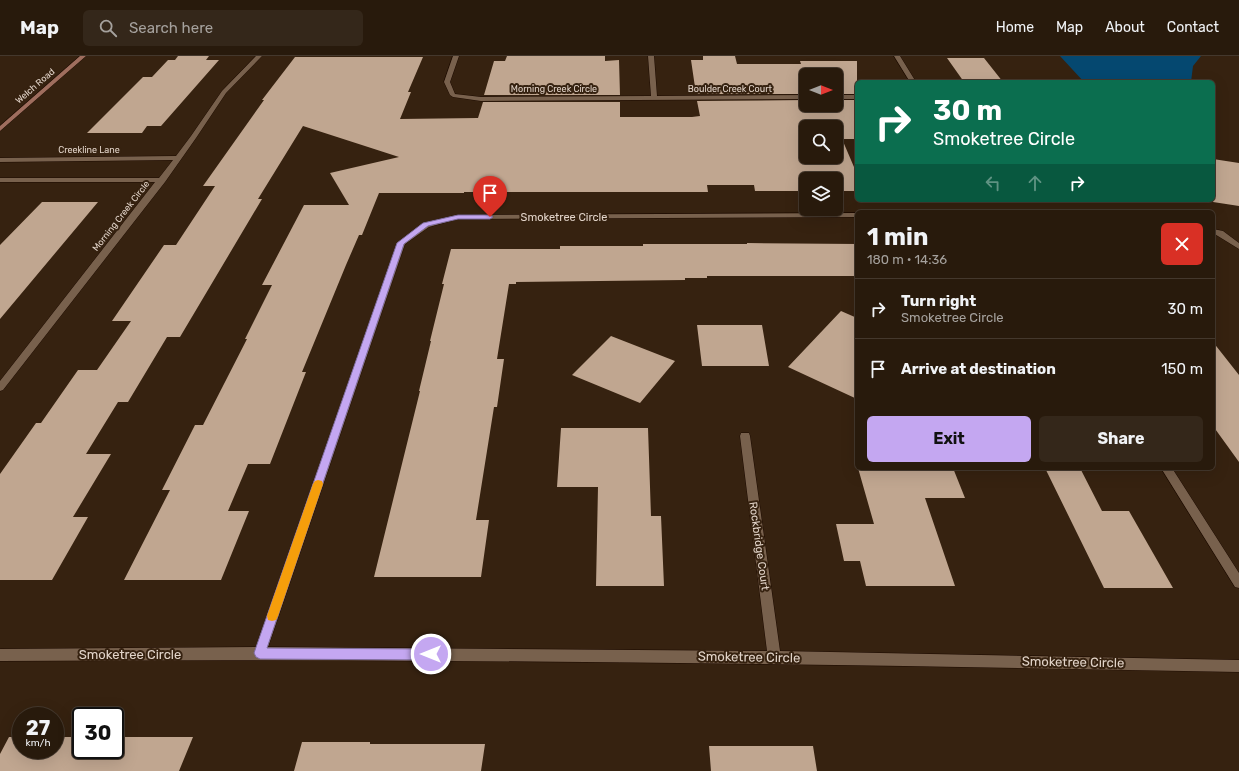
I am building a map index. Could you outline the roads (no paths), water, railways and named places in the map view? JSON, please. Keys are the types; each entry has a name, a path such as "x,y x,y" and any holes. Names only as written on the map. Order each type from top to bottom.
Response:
{"main road":[{"name":"Welch Road","path":"0,129 83,56"}],"street":[{"name":"Morning Creek Circle","path":"0,388 162,180 224,92 259,56"},
{"name":"Morning Creek Circle","path":"456,56 448,82 453,95 481,99 654,99"},
{"path":"651,56 654,99"},
{"path":"897,56 912,80"},
{"name":"Boulder Creek Court","path":"654,99 799,97"},
{"path":"843,97 855,97"},
{"name":"Creekline Lane","path":"0,160 178,158"},
{"path":"0,180 162,180"},
{"name":"Smoketree Circle","path":"260,653 401,243 407,238 426,225 458,217 855,215"},
{"path":"1215,232 1220,233 1239,246"},
{"name":"Rockbridge Court","path":"745,436 774,656"},
{"path":"1167,470 1239,583"},
{"name":"Smoketree Circle","path":"0,655 260,653 774,656 1239,666"}],"water":[{"path":"1060,56 1201,56 1193,66 1191,80 1082,80"}]}
